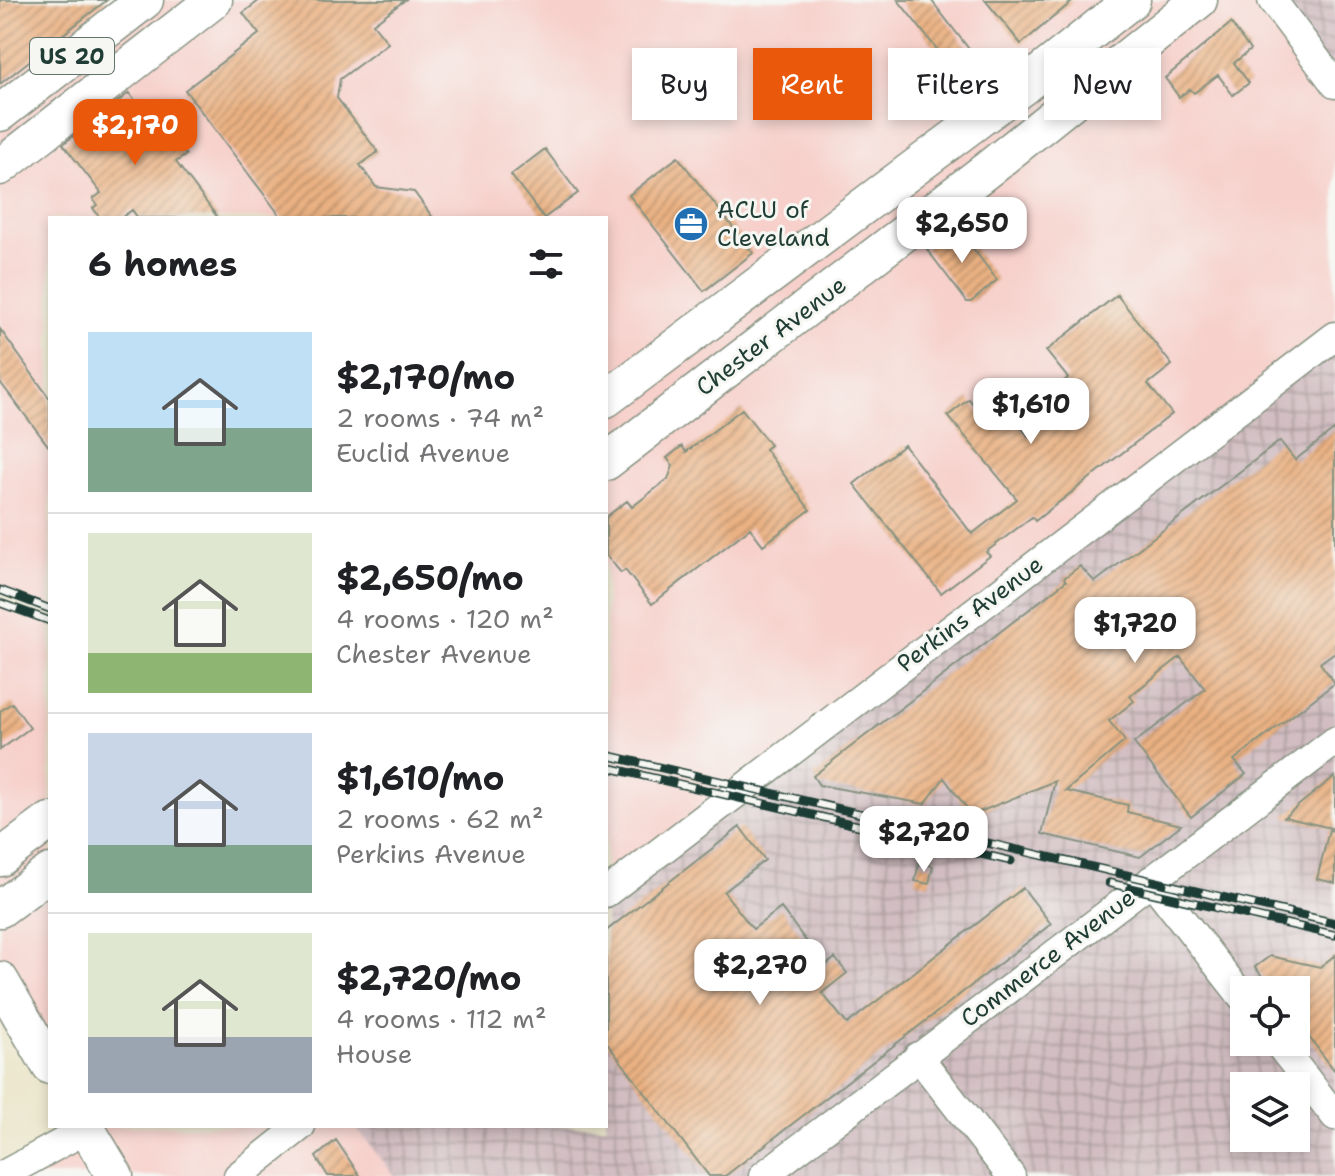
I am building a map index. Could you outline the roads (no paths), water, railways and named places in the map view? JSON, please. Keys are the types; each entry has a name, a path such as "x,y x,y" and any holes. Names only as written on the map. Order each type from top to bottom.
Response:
{"main road":[{"name":"US 20","path":"0,113 145,0"},
{"name":"US 20","path":"0,167 214,0"},
{"name":"Chester Avenue","path":"608,398 1025,85 1132,0"},
{"name":"Chester Avenue","path":"608,460 966,187 1199,0"},
{"path":"0,858 48,822"},
{"path":"0,909 48,873"},
{"path":"0,980 48,1063"},
{"path":"87,1128 115,1176"}],"street":[{"path":"1272,0 1335,84"},
{"name":"Perkins Avenue","path":"608,891 1335,336"},
{"name":"Commerce Avenue","path":"763,1176 1335,741"},
{"path":"1151,880 1230,981"},
{"path":"918,1056 1011,1176"},
{"path":"1288,1056 1335,1116"},
{"path":"1,1176 84,1128"},
{"path":"238,1176 298,1128"}],"railway":[{"path":"0,590 48,608"},
{"path":"0,603 48,620"},
{"path":"608,755 1335,923"},
{"path":"608,767 1011,861"},
{"path":"1109,883 1335,935"}],"place":[{"name":"ACLU of Cleveland","path":"691,224"}]}
